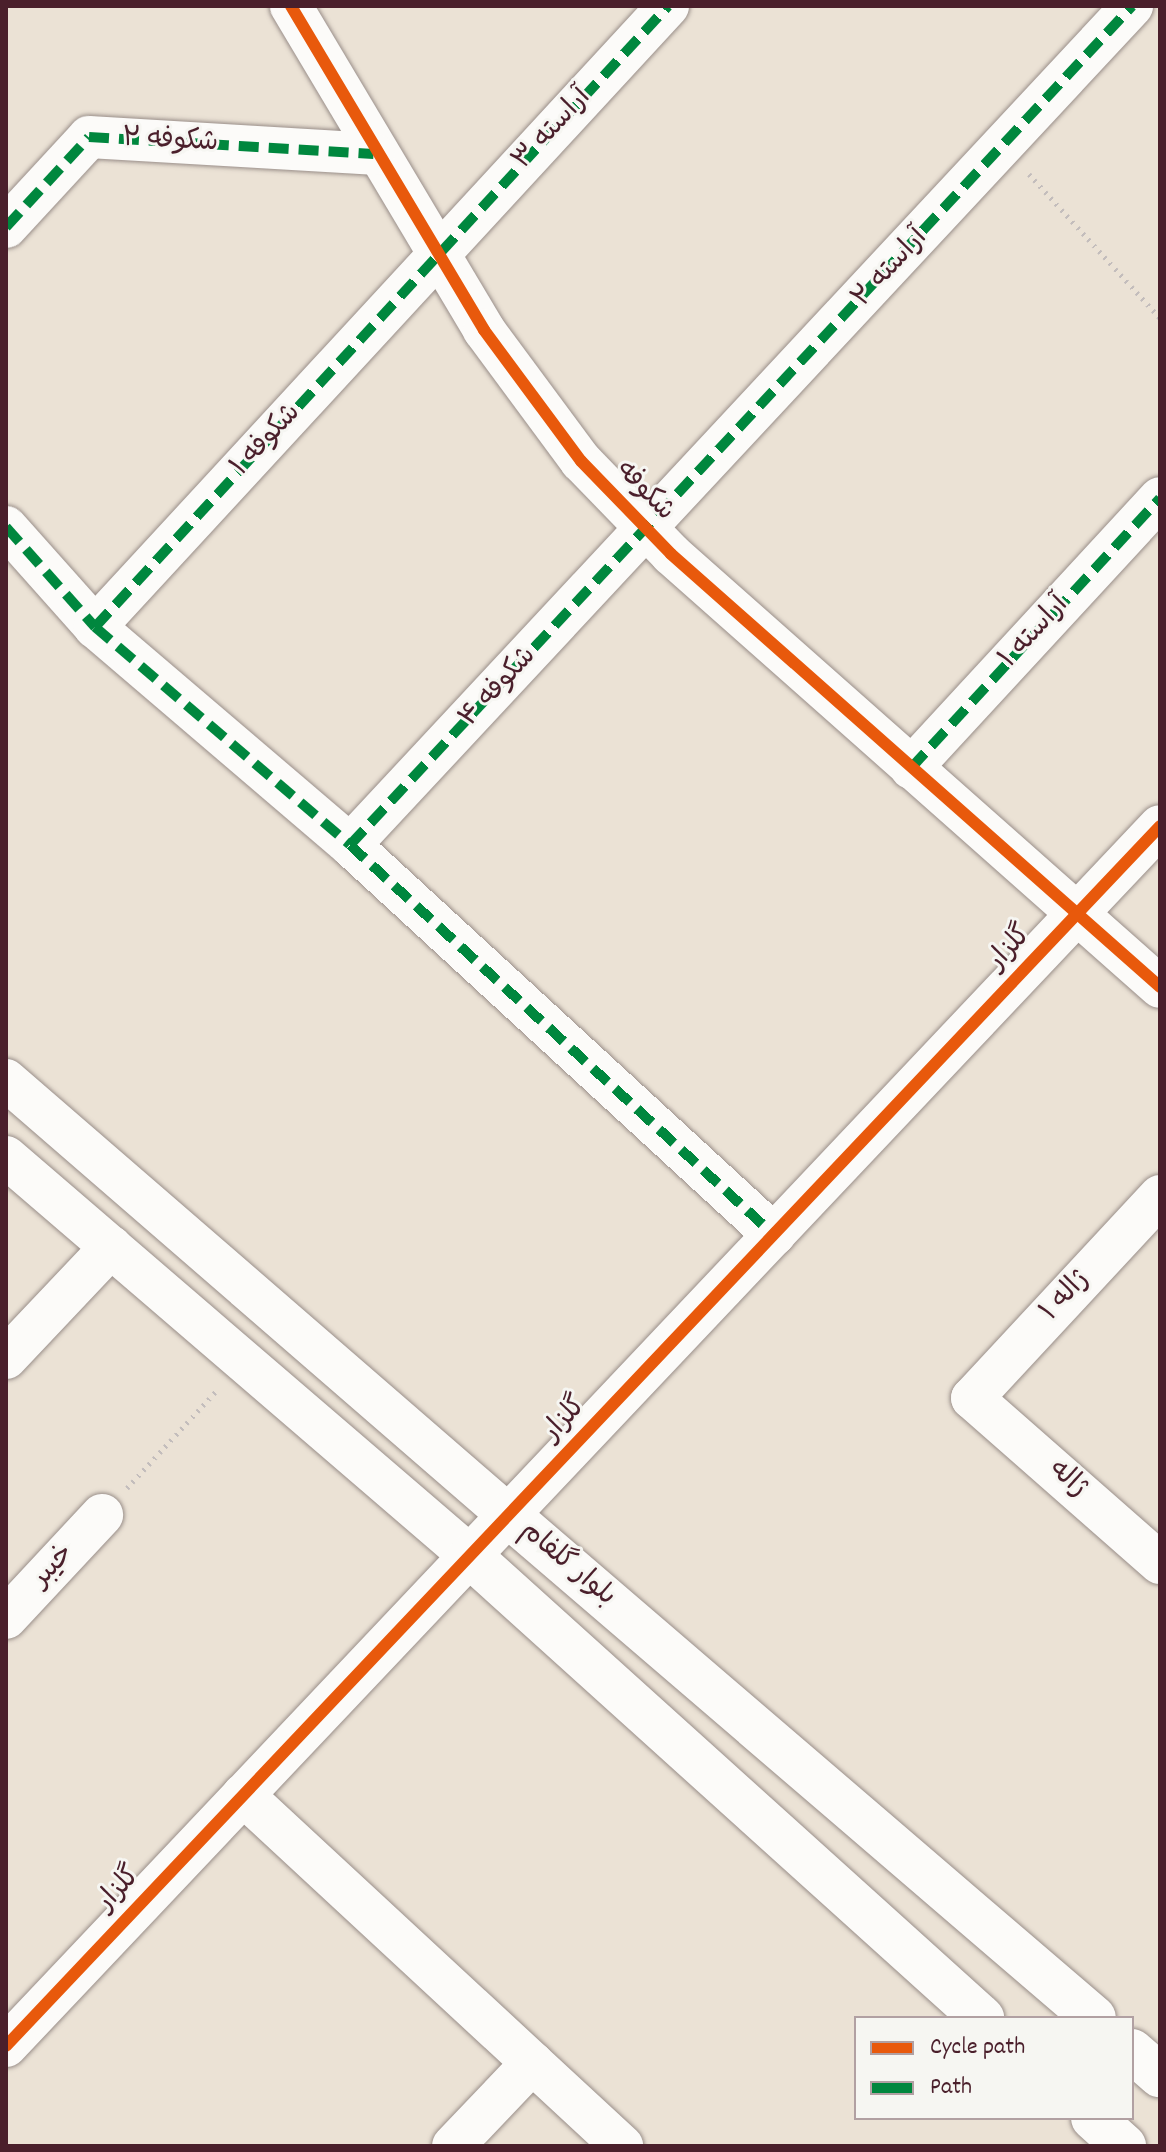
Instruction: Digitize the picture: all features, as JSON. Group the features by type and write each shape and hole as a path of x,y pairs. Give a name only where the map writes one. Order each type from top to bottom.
{"main road":[{"name":"بلوار گلفام","path":"508,1515 1092,2016"},
{"name":"بلوار گلفام","path":"470,1556 980,2016"},
{"path":"1134,2053 1160,2075"},
{"path":"1095,2120 1124,2146"}],"street":[{"name":"شکوفه","path":"291,6 373,154 439,254 484,330 581,461 648,531 1160,987"},
{"name":"آراسته ۳","path":"439,254 668,6"},
{"name":"آراسته ۲","path":"648,531 1132,6"},
{"name":"شکوفه ۲","path":"6,227 89,137 373,154"},
{"name":"شکوفه ۱","path":"95,627 439,254"},
{"name":"آراسته ۱","path":"911,768 1160,498"},
{"path":"6,527 95,627 350,845 774,1235"},
{"name":"شکوفه ۴","path":"350,845 648,531"},
{"name":"گلزار","path":"6,2046 1160,826"},
{"name":"بلوار گلفام","path":"6,1080 508,1515"},
{"name":"بلوار گلفام","path":"6,1157 470,1556"},
{"name":"ژاله ۱","path":"972,1398 1160,1196"},
{"path":"6,1358 111,1247"},
{"name":"ژاله","path":"972,1398 1160,1563"},
{"name":"خیبر","path":"6,1618 102,1515"},
{"path":"243,1795 622,2146"},
{"path":"453,2146 532,2063"}],"path":[{"path":"1003,146 1160,318"},
{"path":"102,1515 243,1361"}],"marked path":[{"path":"95,627 668,6"},
{"path":"350,845 1132,6"},
{"path":"6,227 89,137 373,154"},
{"path":"911,768 1160,498"},
{"path":"6,527 95,627 350,845 774,1235"}],"cycle path":[{"path":"291,6 484,330 581,461 671,554 1160,987"},
{"path":"6,2046 1160,826"}]}
